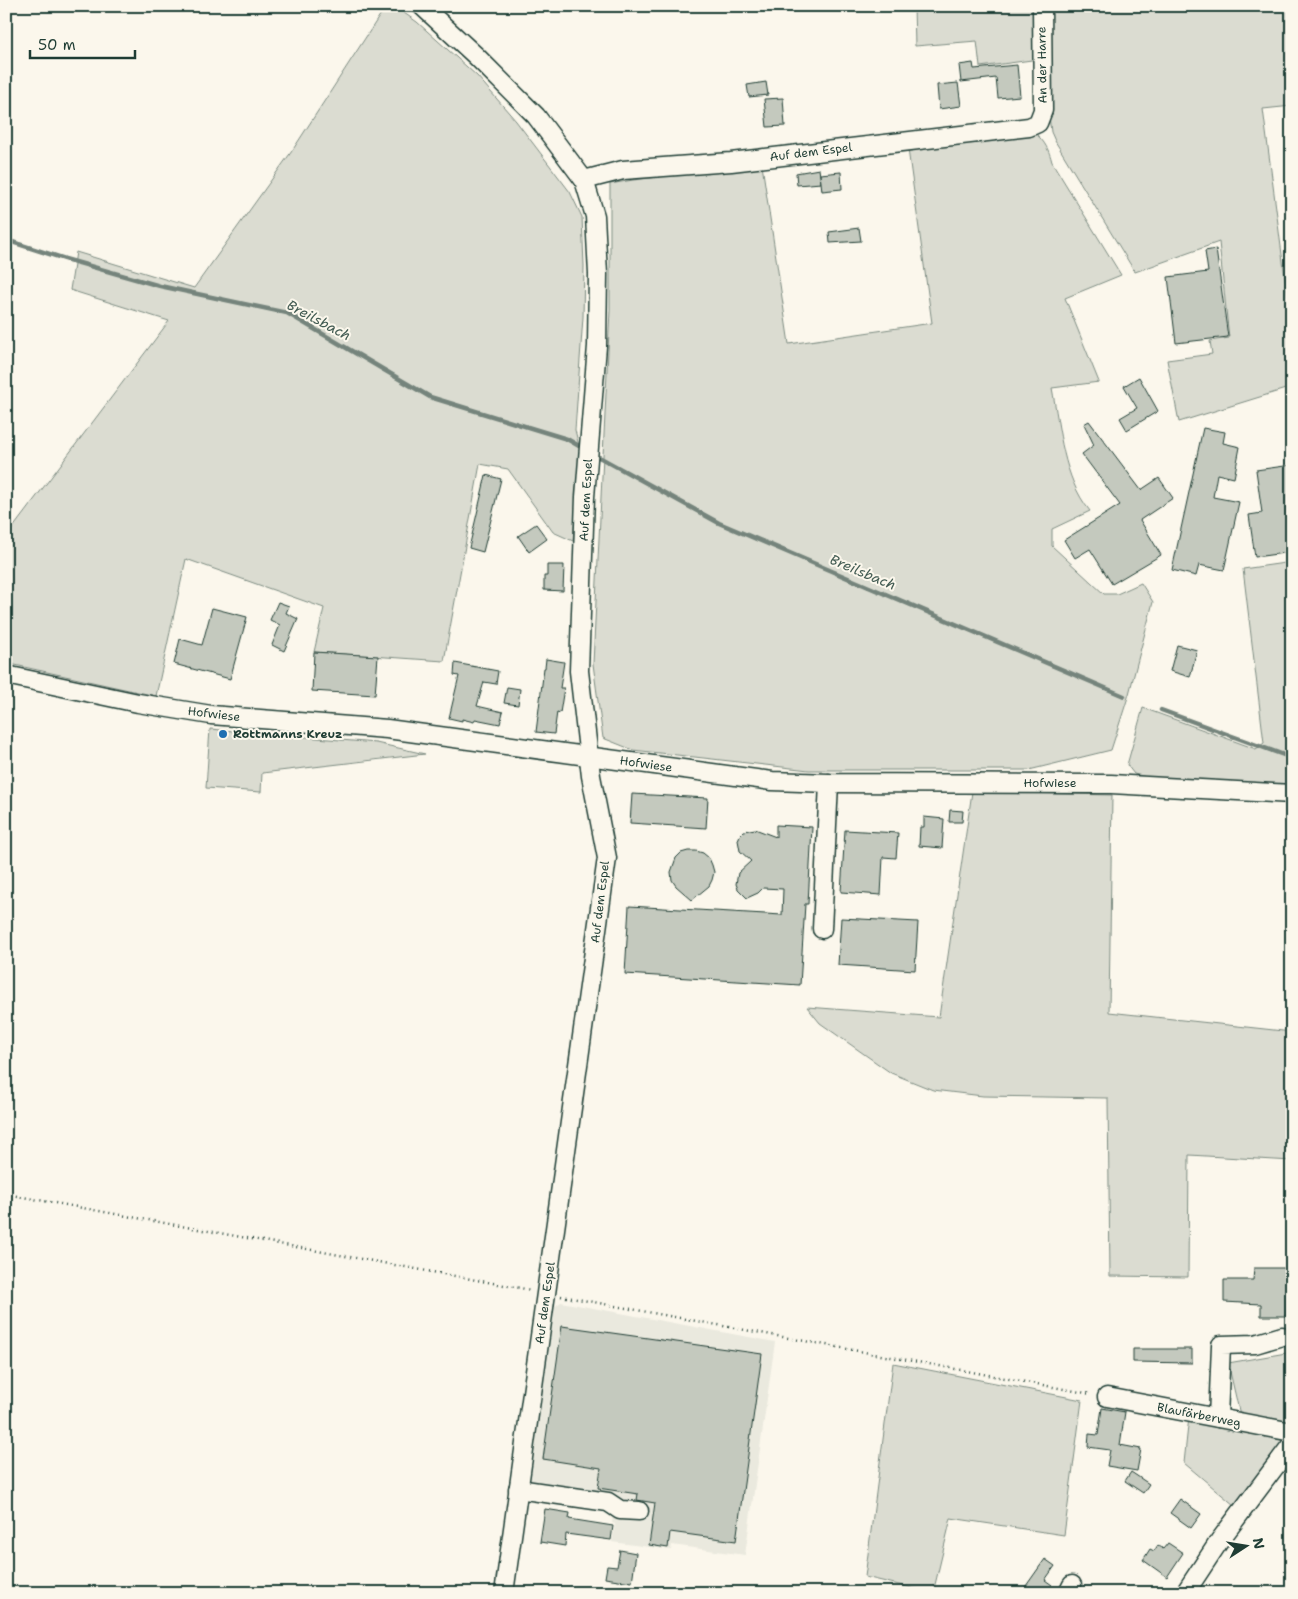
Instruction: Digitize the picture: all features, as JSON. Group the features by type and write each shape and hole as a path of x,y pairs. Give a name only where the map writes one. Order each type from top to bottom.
{"street":[{"name":"Auf dem Espel","path":"422,6 476,56 536,116 584,180 595,216 598,274 597,346 585,497 579,671 591,776 607,858 504,1593"},
{"name":"An der Harre","path":"1038,123 1043,110 1042,6"},
{"name":"Auf dem Espel","path":"584,180 623,170 732,162 1029,127 1038,123"},
{"name":"Hofwiese","path":"6,675 211,715 387,729 772,780 829,783 1111,784 1292,794"},
{"path":"822,930 829,783"},
{"path":"1218,1418 1221,1345 1255,1344 1282,1336"},
{"name":"Blaufärberweg","path":"1107,1397 1292,1432"},
{"path":"1185,1593 1220,1540 1292,1444"},
{"path":"518,1490 608,1502 620,1510 639,1512"}],"shaded area":[{"path":"386,6 394,6 417,22 477,76 516,121 570,192 582,217 584,266 583,317 575,430 580,450 573,541 553,532 508,469 480,464 444,661 314,652 324,608 186,559 156,696 6,663 6,537 169,321 70,290 76,252 194,288 292,151"},
{"path":"914,6 1037,6 1039,59 980,67 977,41 915,46"},
{"path":"1049,6 1292,6 1292,106 1263,109 1292,331 1292,387 1179,422 1167,360 1212,354 1210,341 1229,338 1219,242 1135,272 1051,132 1049,116"},
{"path":"1036,134 1046,146 1052,162 1121,275 1065,298 1099,382 1052,388 1060,436 1068,468 1081,498 1090,511 1052,529 1052,546 1104,594 1117,594 1141,583 1153,602 1129,694 1111,750 1029,770 809,770 633,750 603,738 593,664 610,310 610,184 762,165 789,344 932,323 908,149"},
{"path":"1292,562 1292,788 1147,777 1134,774 1127,765 1143,708 1256,749 1264,743 1243,569"},
{"path":"210,729 376,743 425,754 262,773 261,792 206,788"},
{"path":"972,792 1112,795 1109,1012 1292,1032 1292,1161 1189,1155 1188,1277 1110,1276 1108,1098 983,1096 933,1090 891,1073 820,1023 807,1007 939,1017"},
{"path":"561,1302 775,1342 745,1555 672,1545 671,1550 612,1542 615,1524 612,1523 614,1507 524,1495 551,1309"},
{"path":"1292,1352 1292,1422 1240,1415 1228,1363"},
{"path":"893,1363 1082,1400 1064,1535 951,1518 933,1593 865,1577"},
{"path":"1189,1417 1287,1439 1234,1505 1184,1463"}],"building":[{"path":"973,63 974,69 1017,65 1020,96 998,98 996,78 961,82 959,65"},
{"path":"766,82 768,95 749,97 747,85"},
{"path":"958,83 961,106 939,109 937,85"},
{"path":"783,98 785,126 767,127 764,99"},
{"path":"819,169 821,183 797,185 796,173"},
{"path":"841,172 842,189 822,191 820,174"},
{"path":"859,228 861,241 830,243 829,232"},
{"path":"1216,249 1228,337 1176,343 1168,277 1208,272 1205,251"},
{"path":"1139,377 1158,411 1127,430 1120,418 1137,408 1124,386"},
{"path":"1089,421 1141,490 1159,478 1173,498 1140,520 1161,555 1112,584 1090,549 1075,558 1064,540 1120,505 1082,454 1094,445 1084,424"},
{"path":"1203,428 1225,432 1223,443 1240,447 1234,478 1217,474 1213,497 1239,502 1224,570 1199,565 1196,576 1172,570"},
{"path":"1292,465 1292,552 1255,557 1249,515 1262,513 1256,470"},
{"path":"486,475 501,479 483,552 469,548"},
{"path":"536,524 547,539 529,552 518,536"},
{"path":"547,565 564,565 563,591 544,590 544,576 547,576"},
{"path":"278,602 289,606 286,613 298,619 284,651 272,645 280,625 270,620"},
{"path":"212,608 247,617 230,679 174,664 180,639 202,645"},
{"path":"1177,645 1197,650 1190,677 1170,671"},
{"path":"314,652 378,656 375,695 312,691"},
{"path":"546,659 564,662 560,688 564,688 560,713 557,712 554,734 536,732"},
{"path":"455,663 498,671 496,684 484,682 477,706 503,712 500,724 475,719 474,722 449,718 459,676 454,675"},
{"path":"507,687 520,689 518,705 504,703"},
{"path":"632,794 708,798 706,828 630,823"},
{"path":"950,810 963,811 962,822 949,822"},
{"path":"924,817 944,819 942,848 919,846 920,827 924,827"},
{"path":"776,825 812,827 808,904 805,904 800,985 625,974 629,906 782,915 783,889 763,888 758,893 747,898 738,889 736,884 738,873 751,861 740,851 738,840 740,835 744,831 755,829 776,837"},
{"path":"845,830 898,833 896,858 883,857 881,895 841,892"},
{"path":"688,851 703,853 709,858 714,872 709,886 692,900 676,886 672,880 671,872 676,858 681,853"},
{"path":"841,918 918,922 915,970 838,965"},
{"path":"1254,1268 1287,1268 1286,1316 1261,1316 1261,1304 1224,1302 1224,1280 1253,1280"},
{"path":"562,1326 762,1354 736,1541 670,1532 668,1548 649,1545 655,1503 637,1500 638,1494 598,1488 601,1468 543,1459"},
{"path":"1133,1349 1192,1349 1192,1363 1133,1362"},
{"path":"1102,1408 1125,1412 1120,1445 1141,1449 1137,1471 1107,1466 1110,1450 1088,1447 1089,1434 1098,1435"},
{"path":"1131,1472 1149,1484 1143,1493 1125,1481"},
{"path":"1180,1499 1201,1514 1191,1528 1170,1513"},
{"path":"545,1509 570,1513 569,1519 613,1526 611,1540 566,1534 565,1546 540,1542"},
{"path":"1168,1543 1183,1553 1167,1577 1143,1560 1150,1549 1154,1551 1158,1545 1163,1549"},
{"path":"620,1550 636,1553 632,1582 605,1578 607,1566 617,1567"},
{"path":"1045,1559 1055,1566 1045,1580 1052,1585 1046,1593 1021,1593"}],"waterway":[{"name":"Breilsbach","path":"6,240 160,286 287,313 430,397 567,439 579,446"},
{"name":"Breilsbach","path":"599,457 719,523 1124,696"},
{"name":"Breilsbach","path":"1161,710 1292,758"}],"place":[{"name":"Rottmanns Kreuz","path":"223,734"}]}
